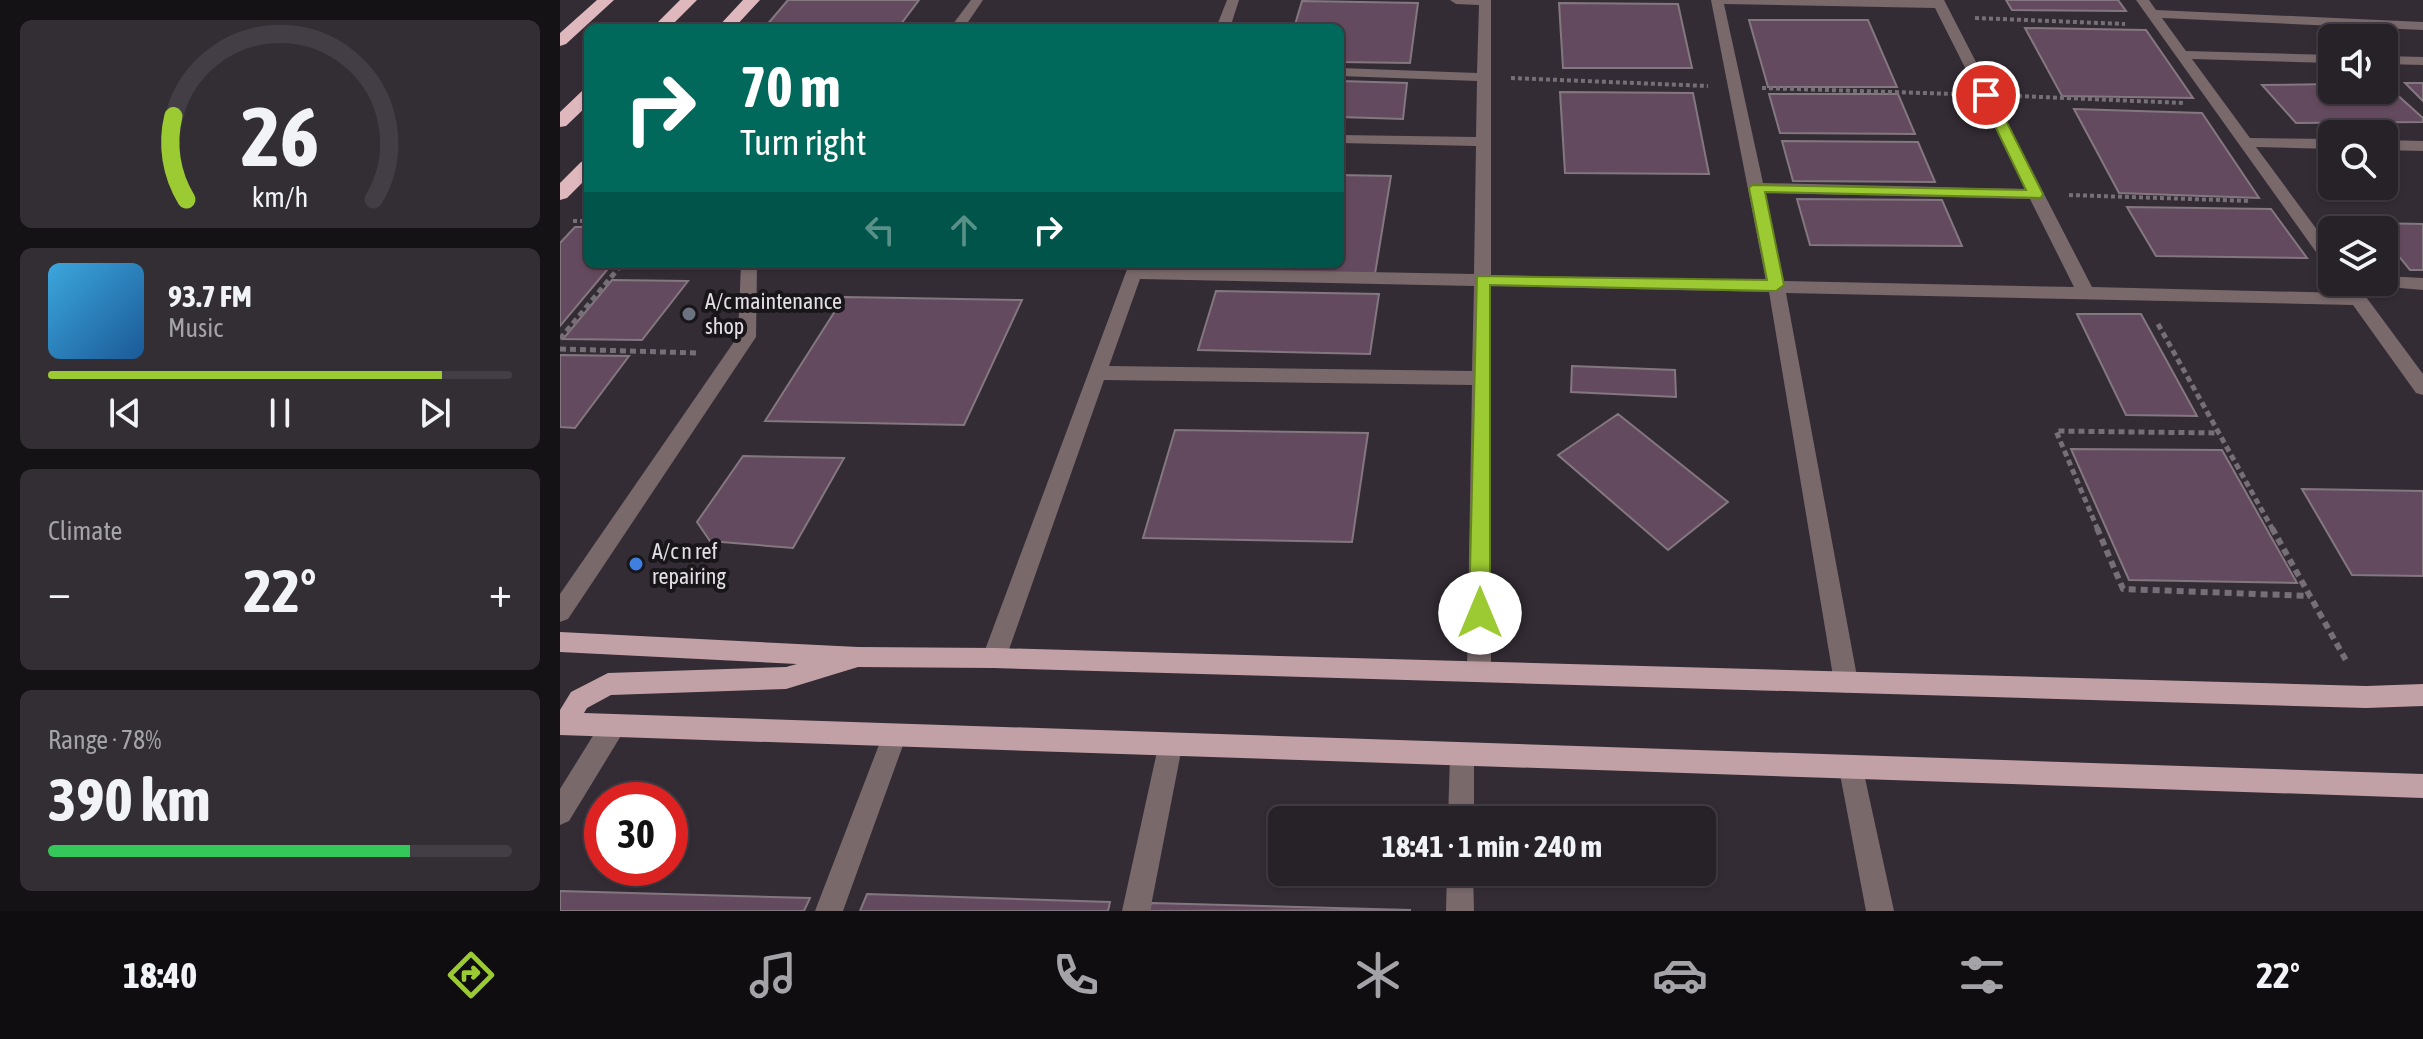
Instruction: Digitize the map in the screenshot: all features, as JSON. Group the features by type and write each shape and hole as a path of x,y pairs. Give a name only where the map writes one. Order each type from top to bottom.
{"highway":[{"path":"560,41 606,0"},
{"path":"664,24 689,0"},
{"path":"729,24 752,0"},
{"path":"560,122 584,99"},
{"path":"560,194 584,170"}],"main road":[{"path":"560,642 858,657 994,658 2366,697 2423,695"},
{"path":"563,724 579,700 608,684 786,678 835,667 858,657"},
{"path":"563,724 1170,747 2423,786"}],"street":[{"path":"960,24 977,0"},
{"path":"1224,24 1233,0"},
{"path":"1456,0 1484,0 1479,671"},
{"path":"1846,682 1776,285 1719,0 1942,7 2086,293"},
{"path":"2142,0 2318,243"},
{"path":"2156,20 2423,26"},
{"path":"2182,55 2318,59"},
{"path":"2398,60 2423,61"},
{"path":"1344,72 1483,77"},
{"path":"1344,139 1483,142"},
{"path":"2245,142 2318,144"},
{"path":"2398,145 2423,146"},
{"path":"1757,188 2036,194"},
{"path":"560,612 747,337 751,321 746,292 749,268"},
{"path":"994,658 1136,269 1483,280 2359,299"},
{"path":"2398,283 2423,284"},
{"path":"2357,296 2423,388"},
{"path":"1098,373 1482,378"},
{"path":"560,812 613,726"},
{"path":"829,911 894,737"},
{"path":"1136,911 1170,747"},
{"path":"1461,806 1462,756"},
{"path":"1851,769 1880,911"},
{"path":"1460,886 1460,911"}],"path":[{"path":"1942,7 2156,20"},
{"path":"1483,77 2217,104"},
{"path":"2036,194 2288,202"},
{"path":"560,339 619,268"},
{"path":"2141,293 2366,697"},
{"path":"560,349 735,354"},
{"path":"2219,433 2056,431 2123,589 2310,596"}],"building":[{"path":"788,0 919,0 901,24 768,24"},
{"path":"2006,0 2118,0 2126,11 2012,10"},
{"path":"1302,1 1418,3 1410,63 1344,62 1344,24 1295,24"},
{"path":"1559,3 1678,4 1692,68 1563,68"},
{"path":"1749,20 1868,20 1897,87 1768,87"},
{"path":"2025,28 2146,30 2193,98 2062,96"},
{"path":"1344,81 1407,83 1403,119 1344,117"},
{"path":"2405,83 2423,83 2423,101"},
{"path":"2318,84 2318,104 2398,104 2398,96 2423,118 2423,122 2318,120 2318,123 2296,123 2262,85"},
{"path":"1560,92 1693,93 1709,174 1565,173"},
{"path":"1769,94 1898,94 1915,134 1780,133"},
{"path":"2074,109 2202,113 2259,198 2119,193"},
{"path":"1782,141 1918,142 1935,182 1793,181"},
{"path":"1344,175 1391,176 1375,274 1221,271 1222,268 1344,268"},
{"path":"1797,199 1942,200 1962,246 1810,245"},
{"path":"2127,207 2271,209 2307,258 2156,256"},
{"path":"2398,224 2423,224 2423,270 2410,270 2398,255"},
{"path":"575,227 584,227 584,268 609,268 560,326 560,243"},
{"path":"612,280 688,281 642,340 563,339"},
{"path":"1216,291 1379,294 1370,354 1198,350"},
{"path":"844,297 1022,300 964,425 765,421"},
{"path":"2077,314 2141,314 2197,416 2126,415"},
{"path":"560,355 629,356 575,428 560,427"},
{"path":"1572,366 1675,370 1676,397 1571,392"},
{"path":"1618,414 1728,502 1668,550 1558,455"},
{"path":"1175,430 1368,433 1352,542 1143,538"},
{"path":"2071,449 2222,450 2297,583 2129,580"},
{"path":"743,456 844,458 793,548 710,541 697,522"},
{"path":"2302,489 2423,491 2423,576 2352,575"},
{"path":"560,891 810,898 804,911 560,911"},
{"path":"867,894 1110,902 1108,911 860,911"},
{"path":"1151,903 1411,910 1149,911"}],"place":[{"name":"A/c maintenance shop","path":"689,314"},
{"name":"A/c n ref repairing","path":"636,564"}],"route":[{"path":"1480,613 1483,280 1776,285 1757,188 2036,194 1986,95"}]}
